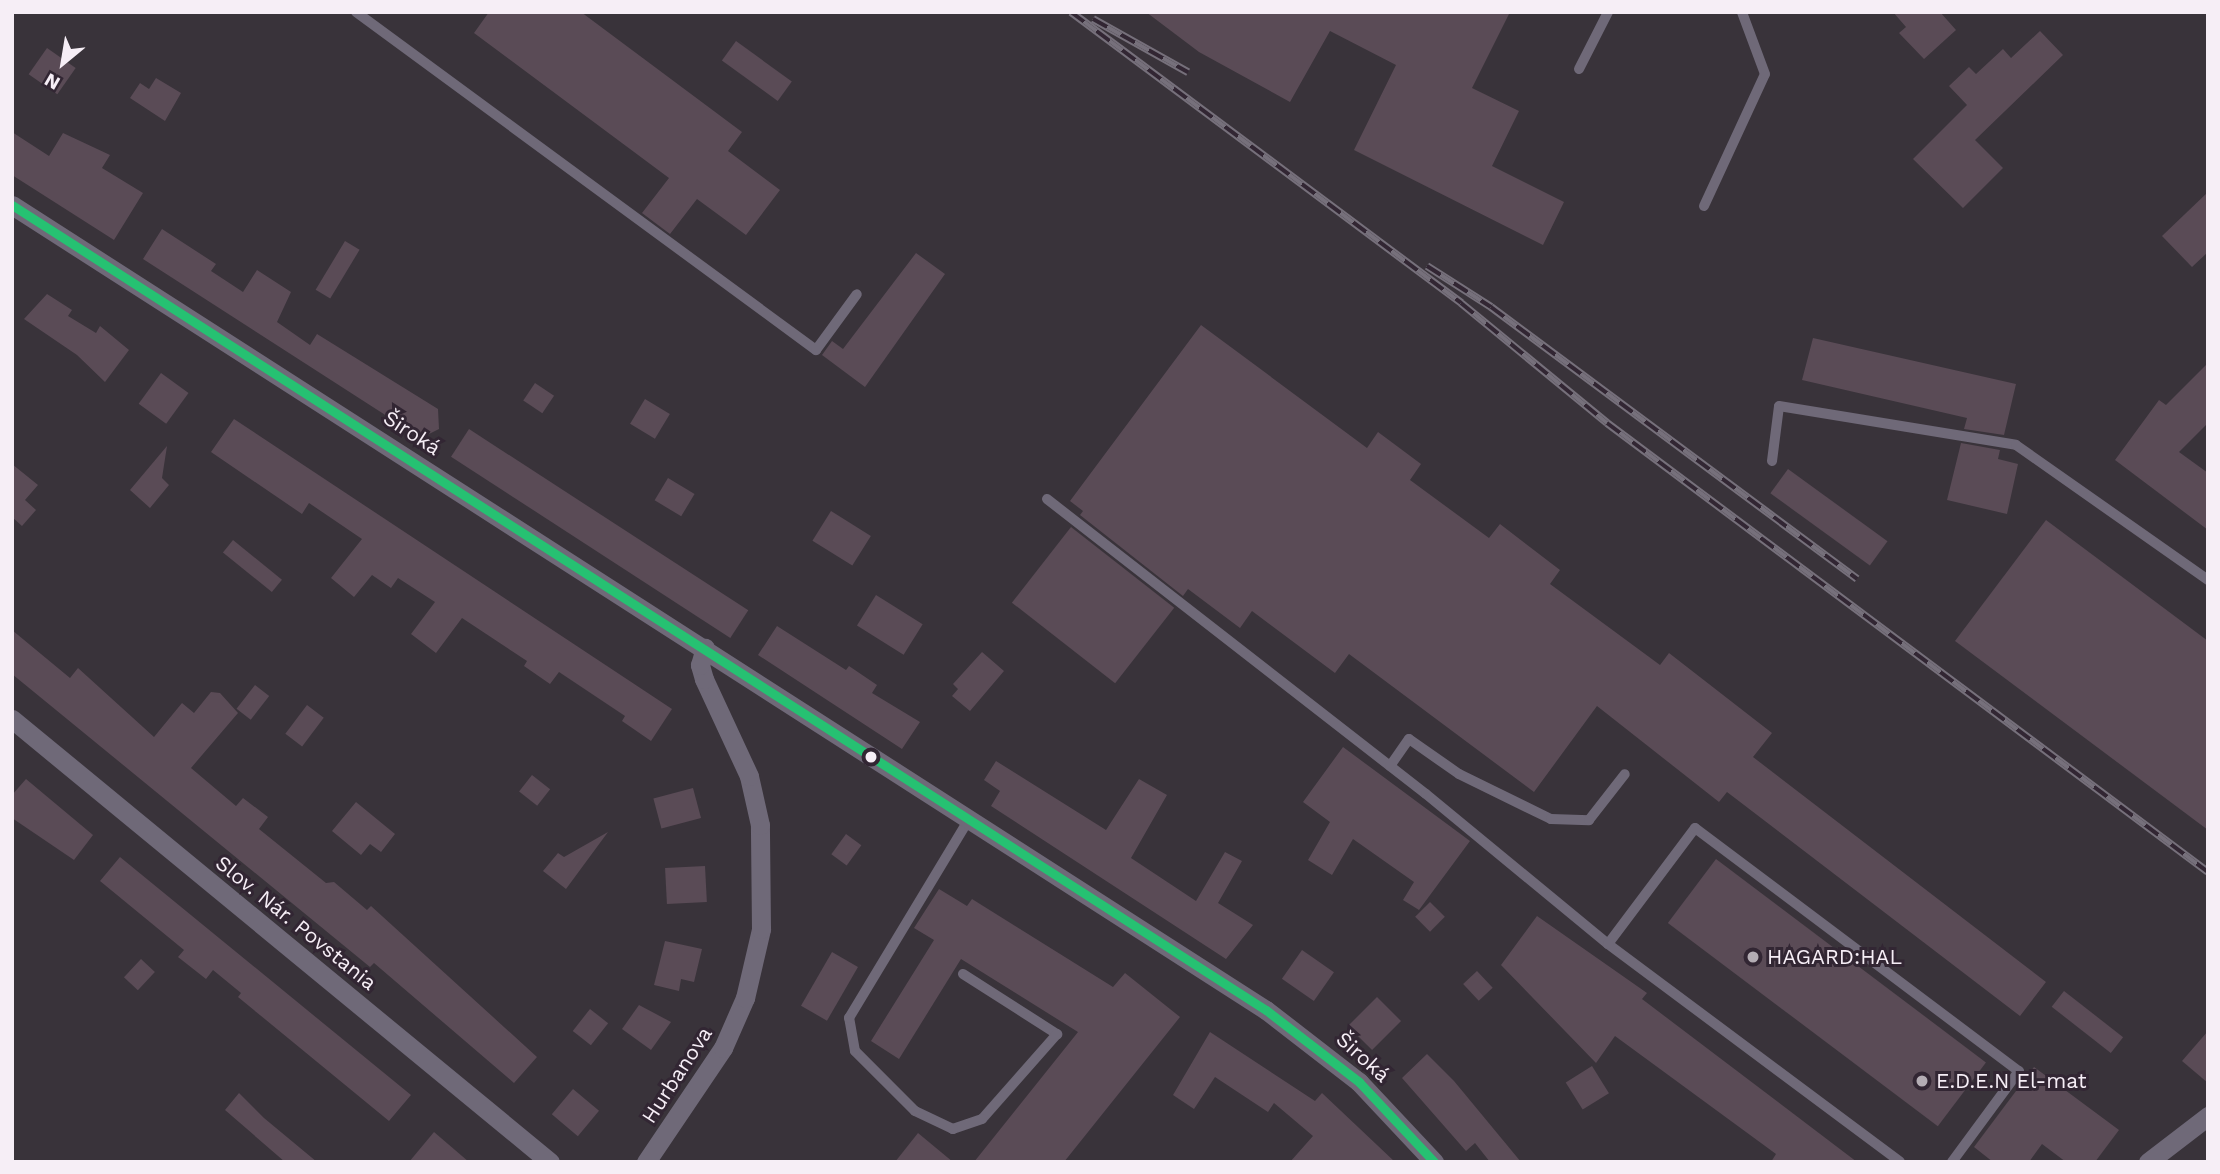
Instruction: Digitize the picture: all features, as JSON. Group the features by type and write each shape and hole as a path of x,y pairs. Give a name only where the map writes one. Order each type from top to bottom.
{"street":[{"name":"Široká","path":"12,205 705,648 1315,1045 1359,1082 1434,1162"},
{"name":"Hurbanova","path":"646,1162 723,1048 745,998 761,929 760,825 748,776 700,666 705,648"},
{"name":"Slov. Nár. Povstania","path":"12,719 550,1162"},
{"path":"2148,1162 2208,1116"}],"lane":[{"path":"356,12 816,350 857,294"},
{"path":"1579,69 1608,12"},
{"path":"1704,206 1765,74 1742,12"},
{"path":"1772,461 1779,406 2016,445 2208,580"},
{"path":"1046,499 1390,766 1608,944 1900,1162"},
{"path":"1390,766 1409,739 1459,774 1551,819 1588,821 1625,774"},
{"path":"963,974 1057,1034 982,1119 953,1129 915,1111 855,1051 849,1018 969,819"},
{"path":"1608,944 1695,828 2020,1071 1952,1162"}],"building":[{"path":"489,12 581,12 742,132 728,151 780,190 746,235 697,199 670,234 642,213 669,178 474,33"},
{"path":"1146,12 1510,12 1472,88 1519,111 1492,166 1564,202 1543,245 1354,150 1396,65 1330,31 1290,102 1199,52"},
{"path":"1893,12 1940,12 1956,30 1924,59 1899,33 1906,27"},
{"path":"2040,31 2063,55 1975,140 2003,168 1963,208 1913,159 1967,105 1949,86 1969,67 1976,74 2003,49 2011,58"},
{"path":"736,41 792,82 778,101 722,60"},
{"path":"47,48 76,68 57,94 29,74"},
{"path":"156,78 181,93 165,121 130,98 140,83 149,89"},
{"path":"12,132 49,156 63,133 110,155 102,168 143,193 114,240 12,175"},
{"path":"2208,192 2208,252 2192,267 2162,236"},
{"path":"162,229 216,264 211,271 243,292 257,270 291,292 277,322 310,345 317,334 438,409 439,429 421,438 143,259"},
{"path":"345,241 360,250 330,299 316,290"},
{"path":"916,253 945,274 865,387 822,355 832,341 843,349"},
{"path":"47,294 72,310 68,316 96,333 100,326 129,350 105,382 77,355 24,319"},
{"path":"1201,325 1367,448 1378,432 1421,464 1410,480 1489,538 1500,524 1560,570 1550,584 1660,665 1669,653 1772,733 1753,757 2046,982 2020,1016 1727,792 1719,802 1597,706 1534,792 1349,654 1335,673 1252,611 1240,628 1188,589 1183,596 1080,515 1083,511 1070,501"},
{"path":"1813,338 2016,384 2004,435 1964,429 1967,418 1802,380"},
{"path":"2208,363 2208,423 2179,452 2208,473 2208,530 2115,460 2159,400 2166,405"},
{"path":"161,373 189,393 166,424 139,404"},
{"path":"535,383 554,396 542,413 523,400"},
{"path":"645,399 670,414 655,439 630,424"},
{"path":"234,419 672,709 651,741 622,721 625,716 559,672 550,684 524,666 527,661 462,618 436,653 411,634 435,602 398,578 391,588 372,575 354,597 331,578 362,539 309,503 302,514 211,452"},
{"path":"469,429 748,610 730,638 451,457"},
{"path":"1961,443 2000,450 1998,459 2018,464 2007,514 1947,500"},
{"path":"167,446 162,478 169,485 150,508 130,490"},
{"path":"12,464 38,485 25,500 36,510 22,526 12,517"},
{"path":"1788,469 1888,541 1870,566 1770,493"},
{"path":"668,478 695,494 681,516 655,500"},
{"path":"831,511 871,536 852,566 812,541"},
{"path":"2046,520 2208,641 2208,830 1955,641"},
{"path":"1071,527 1174,608 1115,683 1012,603"},
{"path":"233,540 282,580 272,592 223,552"},
{"path":"876,595 923,624 904,655 857,626"},
{"path":"777,626 846,670 849,666 877,685 872,693 920,722 902,749 758,655"},
{"path":"12,630 70,678 78,668 154,737 182,703 194,713 211,692 220,693 238,713 191,768 236,806 243,798 268,817 259,829 326,883 334,882 367,910 371,906 537,1057 514,1083 374,963 370,967 12,674"},
{"path":"982,652 1004,671 970,711 952,696 958,689 953,684"},
{"path":"255,685 269,696 251,720 237,709"},
{"path":"307,705 324,718 302,746 285,734"},
{"path":"1343,747 1470,841 1419,910 1403,900 1414,882 1353,839 1332,875 1308,860 1330,822 1303,802"},
{"path":"996,761 1106,830 1139,779 1167,795 1131,858 1196,901 1225,852 1242,861 1218,903 1253,925 1226,959 991,806 1000,791 984,780"},
{"path":"532,775 550,789 537,806 519,792"},
{"path":"26,779 93,835 74,860 12,818 12,795"},
{"path":"693,788 701,818 661,829 653,799"},
{"path":"356,802 395,834 381,852 370,844 361,855 332,831"},
{"path":"608,832 566,889 543,871 558,853 564,857"},
{"path":"846,834 861,845 847,865 831,854"},
{"path":"120,857 411,1095 389,1121 238,997 241,993 213,970 206,979 178,957 184,950 100,881"},
{"path":"1716,859 1986,1062 1938,1126 1668,923"},
{"path":"705,866 707,902 667,904 665,868"},
{"path":"939,889 967,906 972,899 1113,987 1125,973 1180,1017 1064,1162 974,1162 1078,1032 961,959 899,1059 871,1041 934,940 914,928"},
{"path":"1430,902 1445,917 1430,932 1415,917"},
{"path":"1537,916 1647,993 1642,999 1857,1162 1771,1162 1776,1154 1615,1036 1596,1063 1501,965"},
{"path":"665,941 702,949 694,982 681,979 679,991 654,985"},
{"path":"1302,950 1334,972 1314,1001 1282,979"},
{"path":"832,952 858,967 827,1021 801,1006"},
{"path":"141,959 155,972 138,990 124,977"},
{"path":"1477,971 1493,988 1479,1001 1463,984"},
{"path":"2064,991 2123,1037 2111,1053 2052,1007"},
{"path":"1377,997 1401,1021 1372,1050 1348,1026"},
{"path":"639,1005 671,1022 651,1050 622,1029"},
{"path":"590,1009 608,1023 591,1045 573,1031"},
{"path":"2208,1031 2208,1083 2182,1061"},
{"path":"1210,1032 1315,1101 1322,1093 1395,1162 1290,1162 1313,1136 1274,1103 1268,1112 1215,1077 1194,1109 1173,1095"},
{"path":"1427,1054 1454,1081 1521,1162 1490,1162 1475,1143 1466,1151 1402,1078"},
{"path":"1592,1066 1609,1093 1583,1110 1566,1082"},
{"path":"2034,1067 2119,1130 2095,1162 2066,1162 2042,1144 2029,1162 1993,1162 1974,1147"},
{"path":"573,1089 599,1111 578,1136 552,1114"},
{"path":"239,1093 264,1118 317,1162 285,1162 225,1110"},
{"path":"434,1132 469,1162 409,1162"},
{"path":"918,1133 953,1162 895,1162"}],"railway":[{"path":"1071,12 1461,303 1607,423 2208,872"},
{"path":"1093,19 1188,72"},
{"path":"1427,266 1491,307 1857,579"}],"transit line":[{"path":"12,205 1266,1010 1359,1082 1434,1162"}],"place":[{"name":"HAGARD:HAL","path":"1753,957"},
{"name":"E.D.E.N El-mat","path":"1922,1081"}]}
